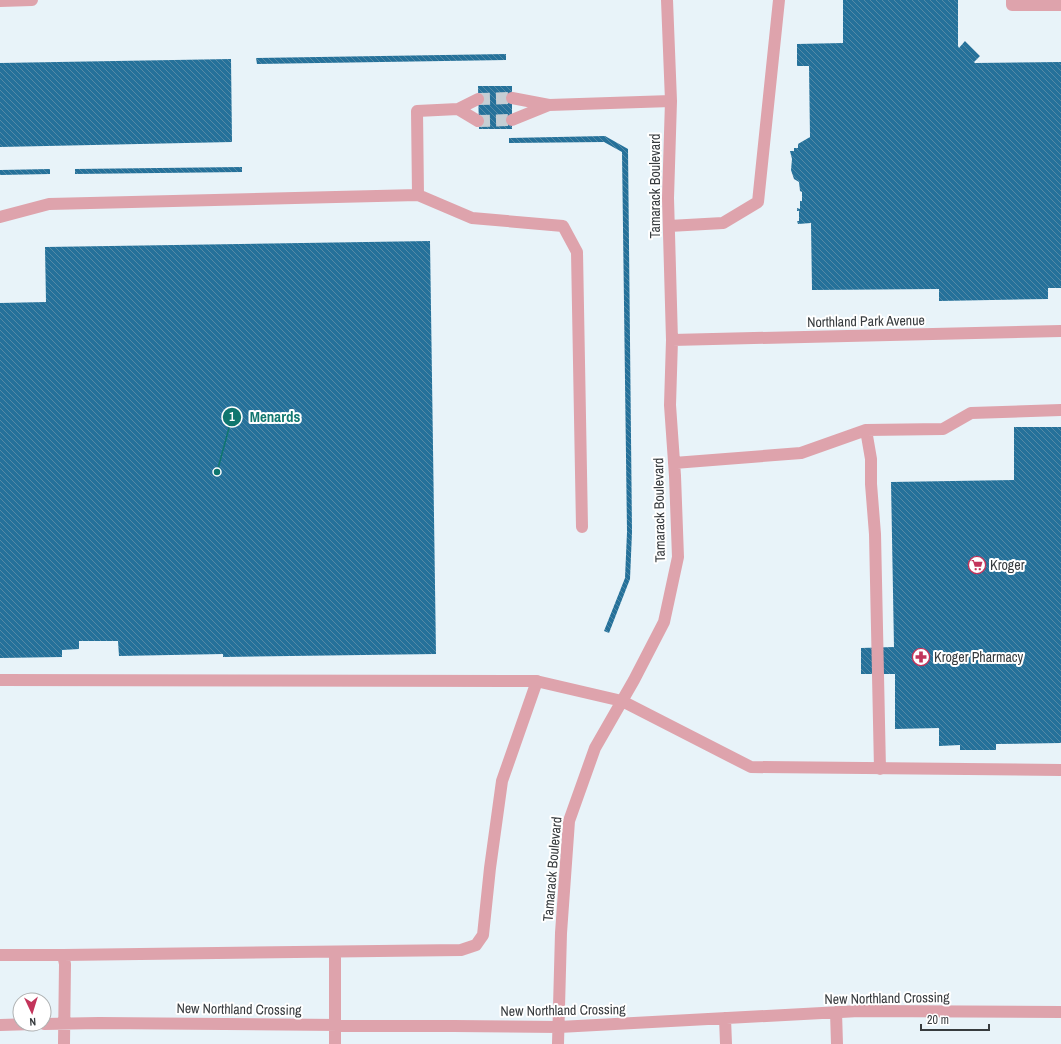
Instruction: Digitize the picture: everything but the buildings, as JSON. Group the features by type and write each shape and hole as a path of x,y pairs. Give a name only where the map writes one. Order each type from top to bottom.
{"street":[{"path":"0,1 32,0"},
{"name":"Tamarack Boulevard","path":"558,1044 561,933 569,821 595,748 664,622 678,557 670,405 672,340 668,198 671,101 667,0"},
{"path":"669,226 723,223 758,202 779,0"},
{"path":"1012,0 1012,5 1061,5"},
{"path":"418,195 417,111 458,109 478,98"},
{"path":"512,98 549,104 671,101"},
{"path":"512,120 549,104"},
{"path":"458,109 478,121"},
{"path":"0,217 49,204 418,195 472,218 563,226 577,252 582,527"},
{"name":"Northland Park Avenue","path":"672,340 1061,331"},
{"path":"674,463 801,453 866,430 943,429 971,413 1061,410"},
{"path":"866,430 871,459 871,484 875,534 880,769"},
{"path":"0,680 537,681 622,701 751,768 1061,770"},
{"path":"0,955 461,950 476,945 483,935 490,868 502,781 537,681"},
{"path":"335,952 335,1044"},
{"path":"63,955 65,964 64,1044"},
{"name":"New Northland Crossing","path":"52,1024 559,1027 859,1011 1061,1012"},
{"path":"836,1012 837,1044"},
{"path":"725,1018 726,1044"},
{"path":"0,1025 12,1025"}],"tunnel":[{"path":"478,99 512,98"},
{"path":"478,121 512,120"}],"place":[{"name":"Menards","path":"217,472"},
{"name":"Kroger","path":"977,565"},
{"name":"Kroger Pharmacy","path":"921,657"}]}
